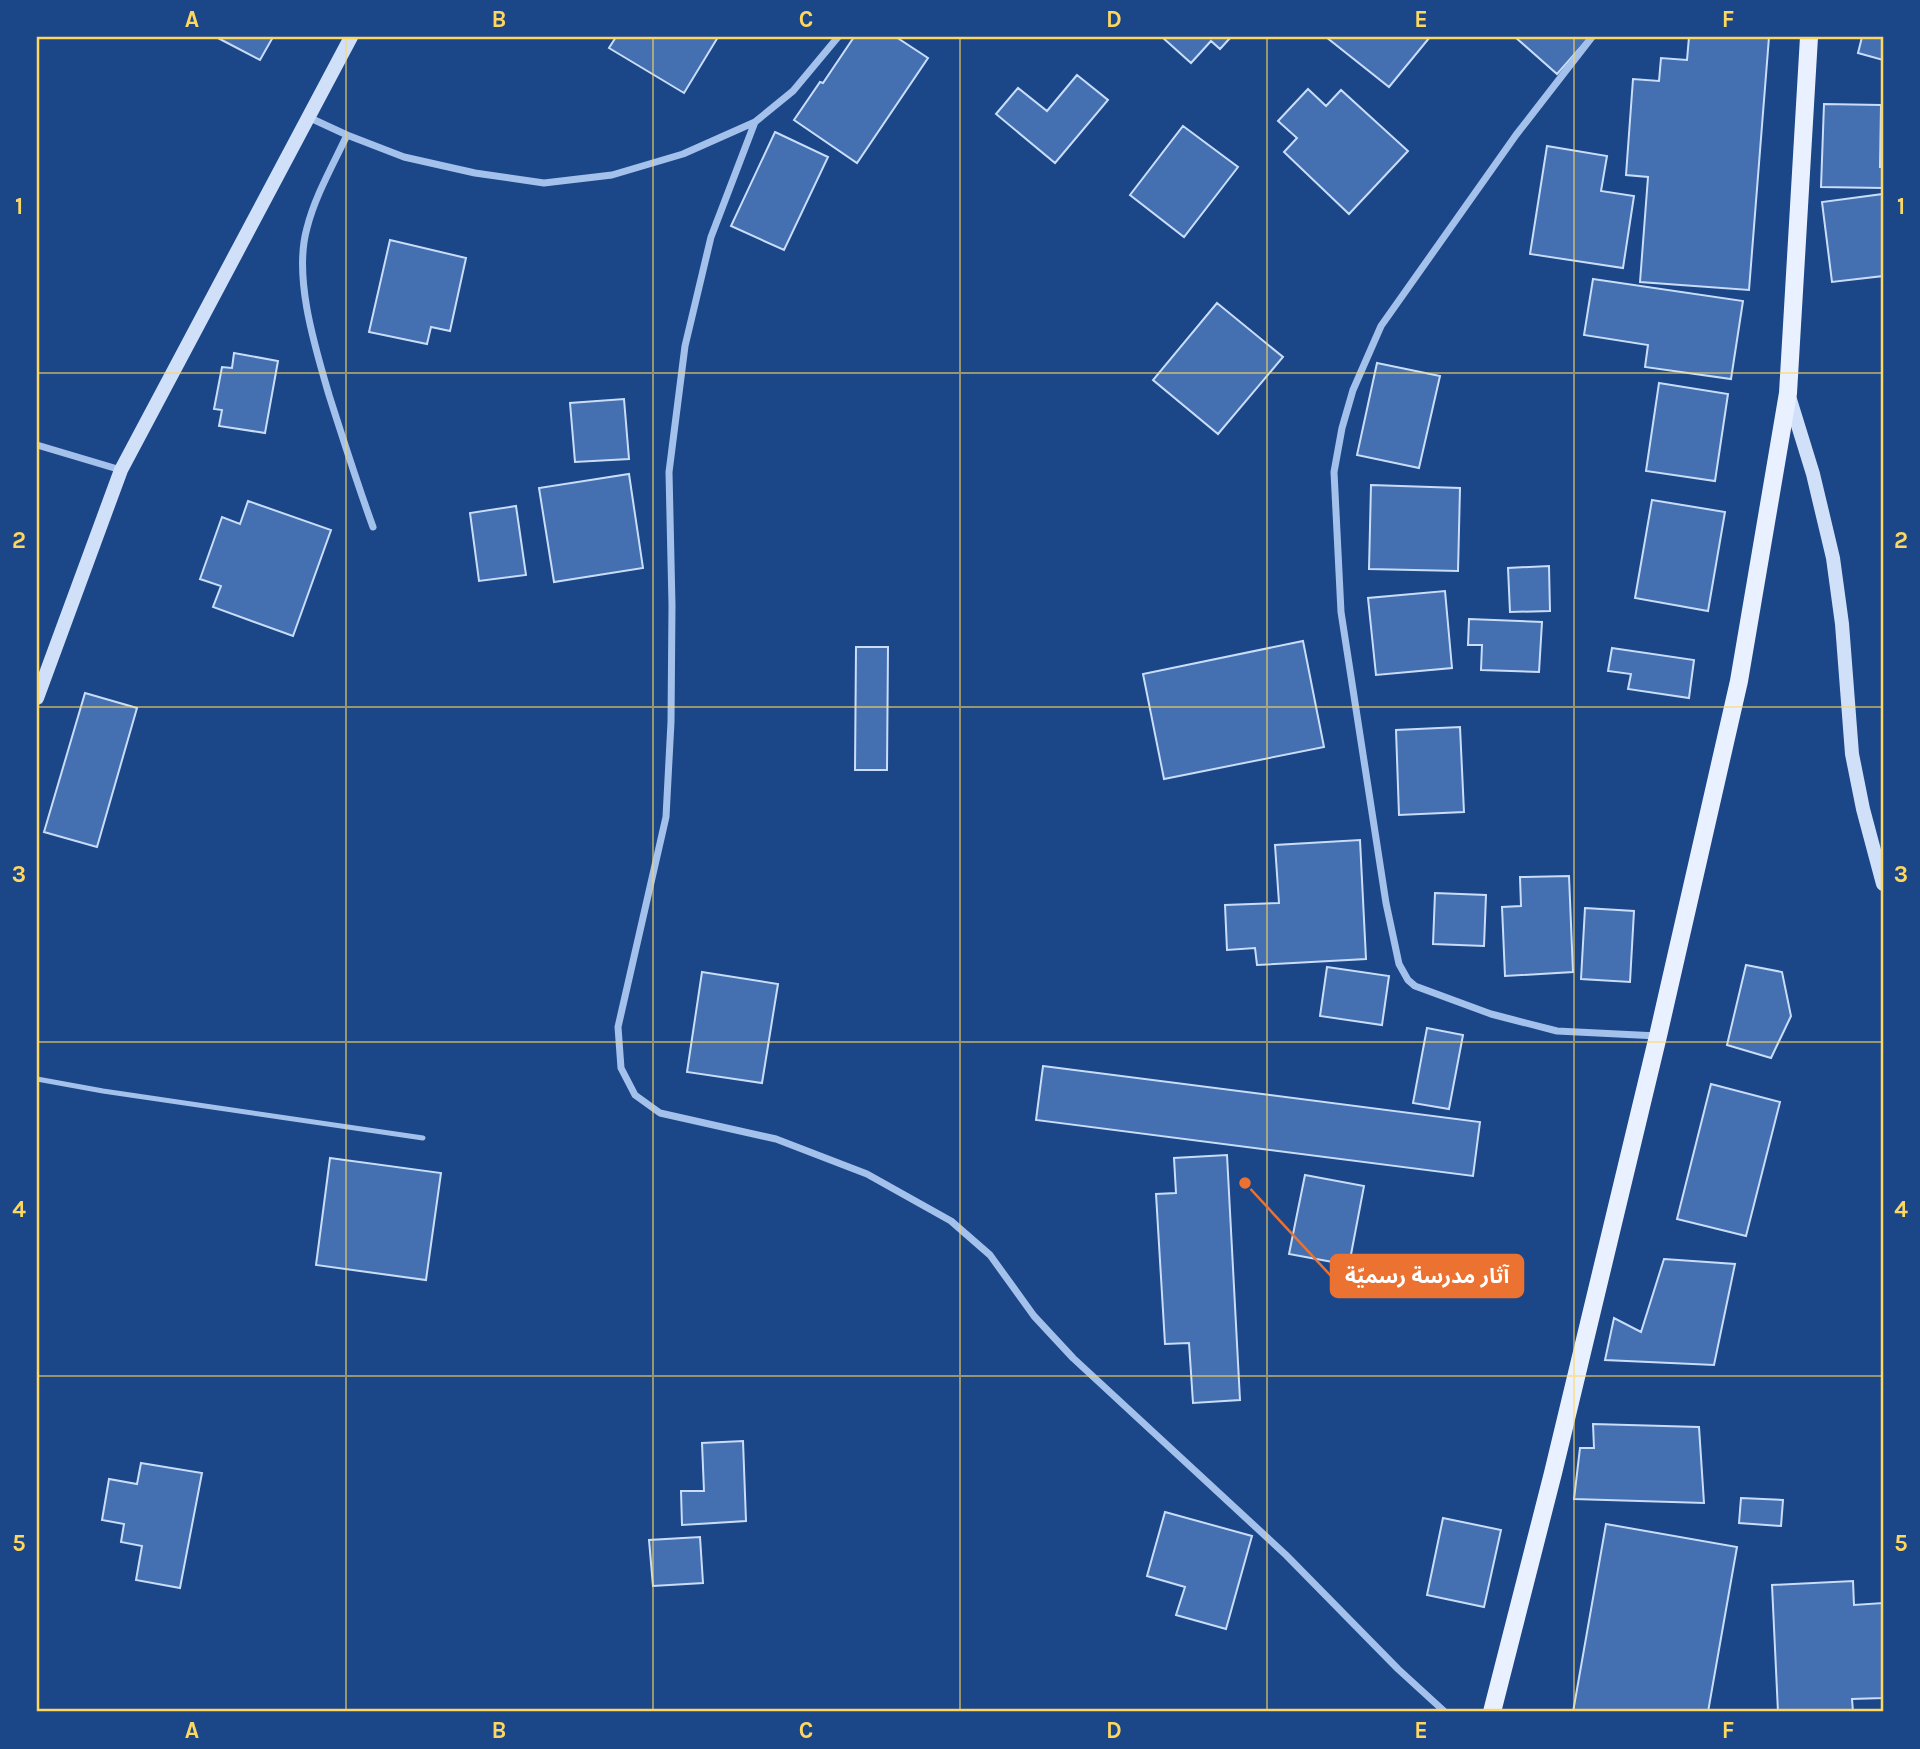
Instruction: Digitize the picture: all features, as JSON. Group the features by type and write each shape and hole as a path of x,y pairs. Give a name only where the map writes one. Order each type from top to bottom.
{"main road":[{"path":"37,698 121,470 351,37"},
{"path":"1492,1712 1553,1473 1740,681 1788,393 1809,37"},
{"path":"1788,393 1813,474 1833,558 1842,624 1852,754 1883,884"}],"street":[{"path":"308,117 404,158 475,173 544,183 612,175 683,154 755,122 793,91 838,37"},
{"path":"1592,37 1517,135 1381,326 1353,390 1342,428 1334,472 1342,612 1386,903 1399,964 1408,980 1415,986 1492,1014 1557,1031 1658,1036"},
{"path":"755,122 711,237 685,346 668,472 673,605 666,817 618,1027 621,1068 635,1095 660,1112 776,1139 867,1174 951,1221 990,1255 1034,1316 1073,1357 1286,1555 1398,1669 1446,1712"},
{"path":"347,135 306,229 302,265 312,335 349,461 373,527"},
{"path":"37,445 121,470"}],"lane":[{"path":"37,1079 423,1138"}],"building":[{"path":"216,37 273,37 260,60"},
{"path":"616,37 718,37 684,93 609,48"},
{"path":"854,37 896,37 928,58 857,163 794,120"},
{"path":"1162,37 1231,37 1220,49 1211,41 1191,63"},
{"path":"1326,37 1430,37 1389,87"},
{"path":"1515,37 1586,37 1588,39 1557,74"},
{"path":"1689,37 1769,37 1749,290 1640,282 1648,177 1626,175 1633,79 1659,81 1661,58 1687,60"},
{"path":"1862,37 1883,37 1883,60 1858,53"},
{"path":"1077,75 1108,100 1055,163 996,114 1018,88 1047,111"},
{"path":"1308,89 1326,106 1341,90 1408,151 1349,214 1284,152 1297,138 1278,121"},
{"path":"1824,104 1881,105 1880,167 1883,167 1883,188 1821,187"},
{"path":"1183,126 1238,167 1184,237 1130,195"},
{"path":"775,132 828,157 784,250 731,226"},
{"path":"1547,146 1607,156 1601,191 1634,196 1623,268 1530,254"},
{"path":"1883,194 1883,276 1832,282 1822,202"},
{"path":"390,240 466,258 450,331 431,327 427,344 369,332"},
{"path":"1593,279 1743,301 1731,379 1645,367 1648,345 1584,335"},
{"path":"1217,303 1283,357 1218,434 1153,380"},
{"path":"234,353 278,361 265,433 219,426 222,410 214,409 222,367 232,368"},
{"path":"1377,363 1440,376 1419,468 1357,455"},
{"path":"1659,383 1728,394 1715,481 1646,471"},
{"path":"624,399 629,459 575,462 570,403"},
{"path":"629,474 643,568 554,582 539,488"},
{"path":"1371,485 1460,488 1458,571 1369,569"},
{"path":"1652,500 1725,512 1708,611 1635,598"},
{"path":"248,501 331,530 293,636 213,607 221,586 200,579 222,517 240,524"},
{"path":"516,506 526,575 479,581 470,513"},
{"path":"1549,566 1550,611 1510,612 1508,568"},
{"path":"1445,591 1452,668 1376,675 1368,598"},
{"path":"1469,619 1542,622 1539,672 1481,670 1482,645 1468,645"},
{"path":"1303,641 1324,747 1164,779 1143,674"},
{"path":"856,647 888,647 887,770 855,770"},
{"path":"1612,648 1694,660 1689,698 1628,689 1631,674 1608,671"},
{"path":"85,693 137,708 97,847 44,832"},
{"path":"1460,727 1464,812 1399,815 1396,730"},
{"path":"1360,840 1366,959 1257,965 1255,948 1227,950 1225,905 1279,903 1275,845"},
{"path":"1569,876 1573,972 1505,976 1502,907 1521,906 1520,877"},
{"path":"1435,893 1486,895 1484,946 1433,944"},
{"path":"1585,908 1634,911 1630,982 1581,979"},
{"path":"1746,965 1782,972 1791,1016 1771,1058 1727,1045"},
{"path":"1327,967 1389,976 1382,1025 1320,1016"},
{"path":"702,972 778,984 762,1083 687,1072"},
{"path":"1427,1028 1463,1035 1449,1109 1413,1103"},
{"path":"1043,1066 1480,1122 1473,1176 1036,1120"},
{"path":"1711,1084 1780,1102 1746,1236 1677,1219"},
{"path":"1227,1155 1240,1400 1193,1403 1189,1343 1165,1344 1156,1194 1176,1193 1174,1158"},
{"path":"330,1158 441,1173 426,1280 316,1265"},
{"path":"1305,1175 1364,1186 1349,1265 1289,1254"},
{"path":"1664,1259 1735,1264 1714,1365 1605,1360 1614,1318 1641,1332"},
{"path":"1593,1424 1699,1427 1704,1503 1574,1499 1580,1448 1594,1448"},
{"path":"743,1441 746,1521 682,1525 681,1491 704,1491 702,1443"},
{"path":"141,1463 202,1473 180,1588 136,1580 142,1546 121,1542 124,1524 102,1520 109,1479 137,1484"},
{"path":"1741,1498 1783,1500 1781,1526 1739,1523"},
{"path":"1165,1512 1252,1536 1226,1629 1176,1615 1185,1587 1147,1576"},
{"path":"1443,1518 1501,1530 1484,1607 1427,1595"},
{"path":"1606,1524 1737,1547 1708,1712 1573,1712"},
{"path":"700,1537 703,1583 653,1586 649,1540"},
{"path":"1853,1581 1854,1605 1883,1603 1883,1698 1852,1699 1853,1712 1778,1712 1772,1585"}],"place":[{"name":"آثار مدرسة رسميّة","path":"1245,1183"}]}
